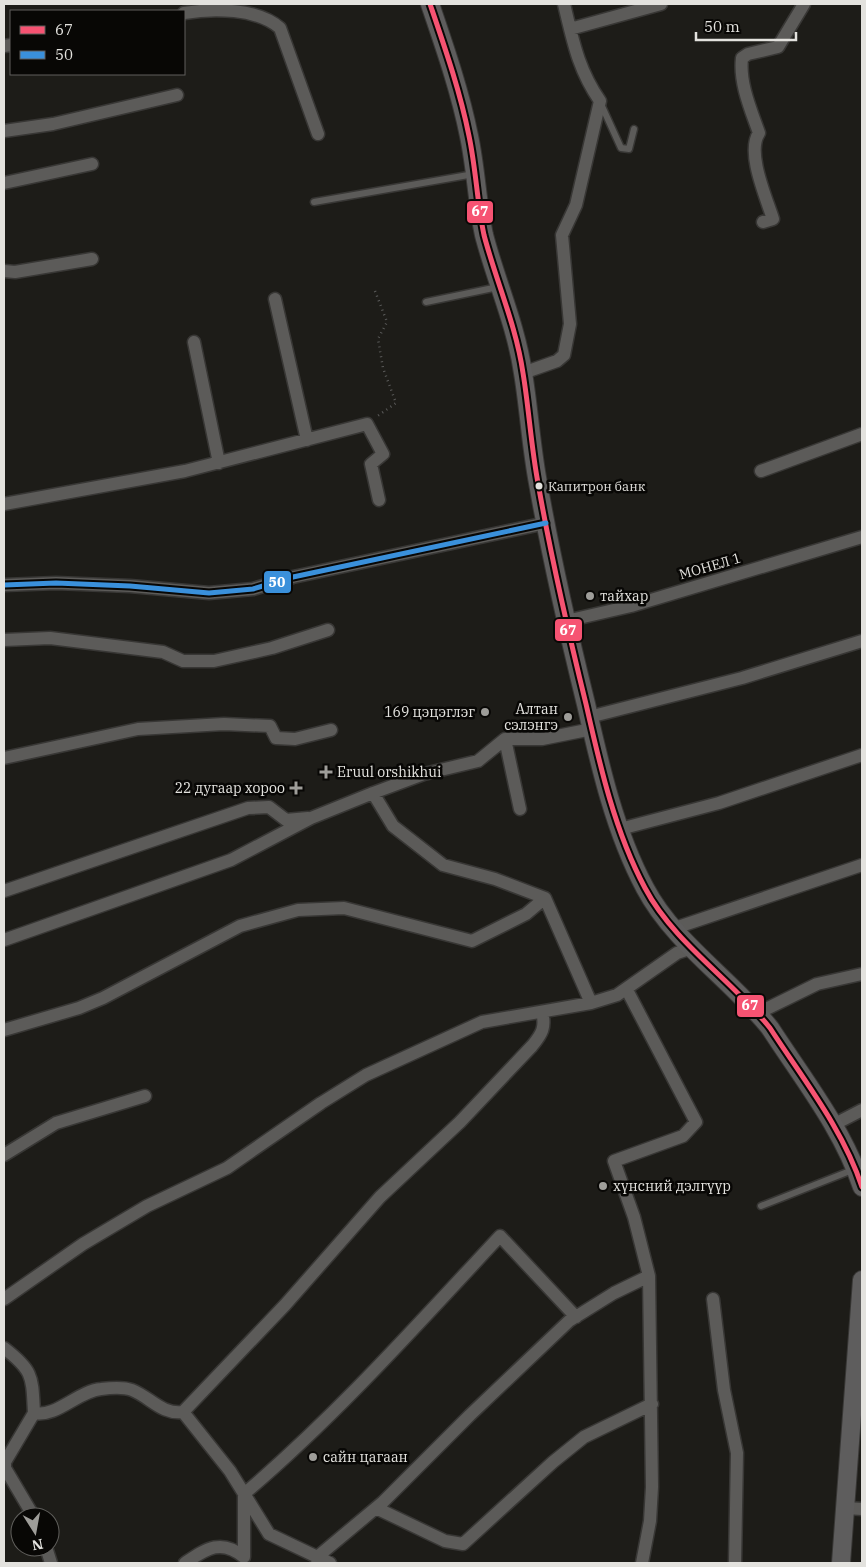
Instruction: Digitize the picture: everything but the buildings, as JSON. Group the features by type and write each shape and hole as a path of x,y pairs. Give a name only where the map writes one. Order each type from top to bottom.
{"main road":[{"path":"430,4 462,106 483,227 499,287 514,331 523,373 536,474 566,621 590,723 620,830 632,864 647,892 675,928 692,948 758,1013 833,1125 856,1168 862,1187"},
{"path":"841,1563 854,1508 862,1280"}],"street":[{"path":"523,373 557,361 564,355 570,324 562,235 576,205 600,101 585,80 564,4"},
{"path":"570,29 642,7 661,4"},
{"path":"763,222 772,219 754,156 753,141 759,133 740,69 742,58 748,54 778,47 804,4"},
{"path":"185,13 252,13 270,19 280,28 318,134"},
{"path":"4,131 53,124 177,95"},
{"path":"4,183 92,164"},
{"path":"4,271 15,272 92,259"},
{"path":"275,299 307,440"},
{"path":"194,342 219,463"},
{"path":"4,504 185,471 367,424 383,454 371,464 379,500"},
{"path":"761,471 862,434"},
{"path":"4,586 56,583 130,586 209,593 253,589 293,577 546,523"},
{"name":"МОНЕЛ 1","path":"566,621 631,606 862,537"},
{"path":"4,640 50,638 163,652 183,661 214,661 272,648 328,630"},
{"path":"4,940 231,860 311,818 373,793 424,774 478,761 505,739 542,739 862,641"},
{"path":"4,758 138,729 224,724 270,726 276,738 295,739 331,730"},
{"path":"505,739 520,809"},
{"path":"620,830 728,800 862,755"},
{"path":"373,793 393,826 443,865 495,879 545,898 592,1003"},
{"path":"4,892 248,808 270,807 286,820 311,818"},
{"path":"675,928 862,865"},
{"path":"4,1030 79,1008 103,998 240,926 298,910 344,908 472,941 526,914 545,898"},
{"path":"4,1299 83,1244 147,1206 226,1168 321,1103 366,1076 482,1022 592,1003 627,990 678,953 692,948"},
{"path":"758,1013 817,984 862,974"},
{"path":"627,990 696,1122 683,1136 614,1161 634,1217 649,1276 652,1404 650,1521 642,1563"},
{"path":"34,1414 43,1415 83,1394 100,1389 131,1390 154,1405 174,1413 183,1412 286,1305 380,1197 460,1122 539,1038 545,1024 542,1012"},
{"path":"4,1155 56,1123 145,1096"},
{"path":"833,1125 862,1110"},
{"path":"244,1560 244,1494 294,1451 359,1387 500,1236 576,1317"},
{"path":"316,1558 376,1508 470,1415 576,1317 614,1293 649,1276"},
{"path":"713,1299 724,1390 737,1453 735,1563"},
{"path":"4,1348 23,1363 32,1378 34,1414 4,1462 5,1468 28,1507"},
{"path":"376,1508 446,1541 463,1544 553,1462 584,1438 652,1404"},
{"path":"183,1412 230,1471 269,1534 330,1563"},
{"path":"185,1563 210,1547 234,1549 244,1560"}],"lane":[{"path":"600,101 620,148 629,149 634,129"},
{"path":"314,202 475,174"},
{"path":"426,302 499,287"},
{"path":"761,1206 856,1168"}],"path":[{"path":"367,424 396,403 383,368 378,339 387,322 375,291"}],"transit line":[{"name":"67","path":"430,4 461,103 471,148 484,235 520,355 536,469 560,594 603,775 625,844 645,888 671,926 755,1010 770,1028 809,1085 833,1125 854,1166 862,1187"},
{"name":"50","path":"4,585 56,583 130,586 209,593 253,589 293,577 546,523"}],"place":[{"name":"Капитрон банк","path":"539,486"},
{"name":"тайхар","path":"590,596"},
{"name":"169 цэцэглэг","path":"485,712"},
{"name":"Алтан сэлэнгэ","path":"568,717"},
{"name":"Eruul orshikhui","path":"326,772"},
{"name":"22 дугаар хороо","path":"296,788"},
{"name":"хүнсний дэлгүүр","path":"603,1186"},
{"name":"сайн цагаан","path":"313,1457"}]}
